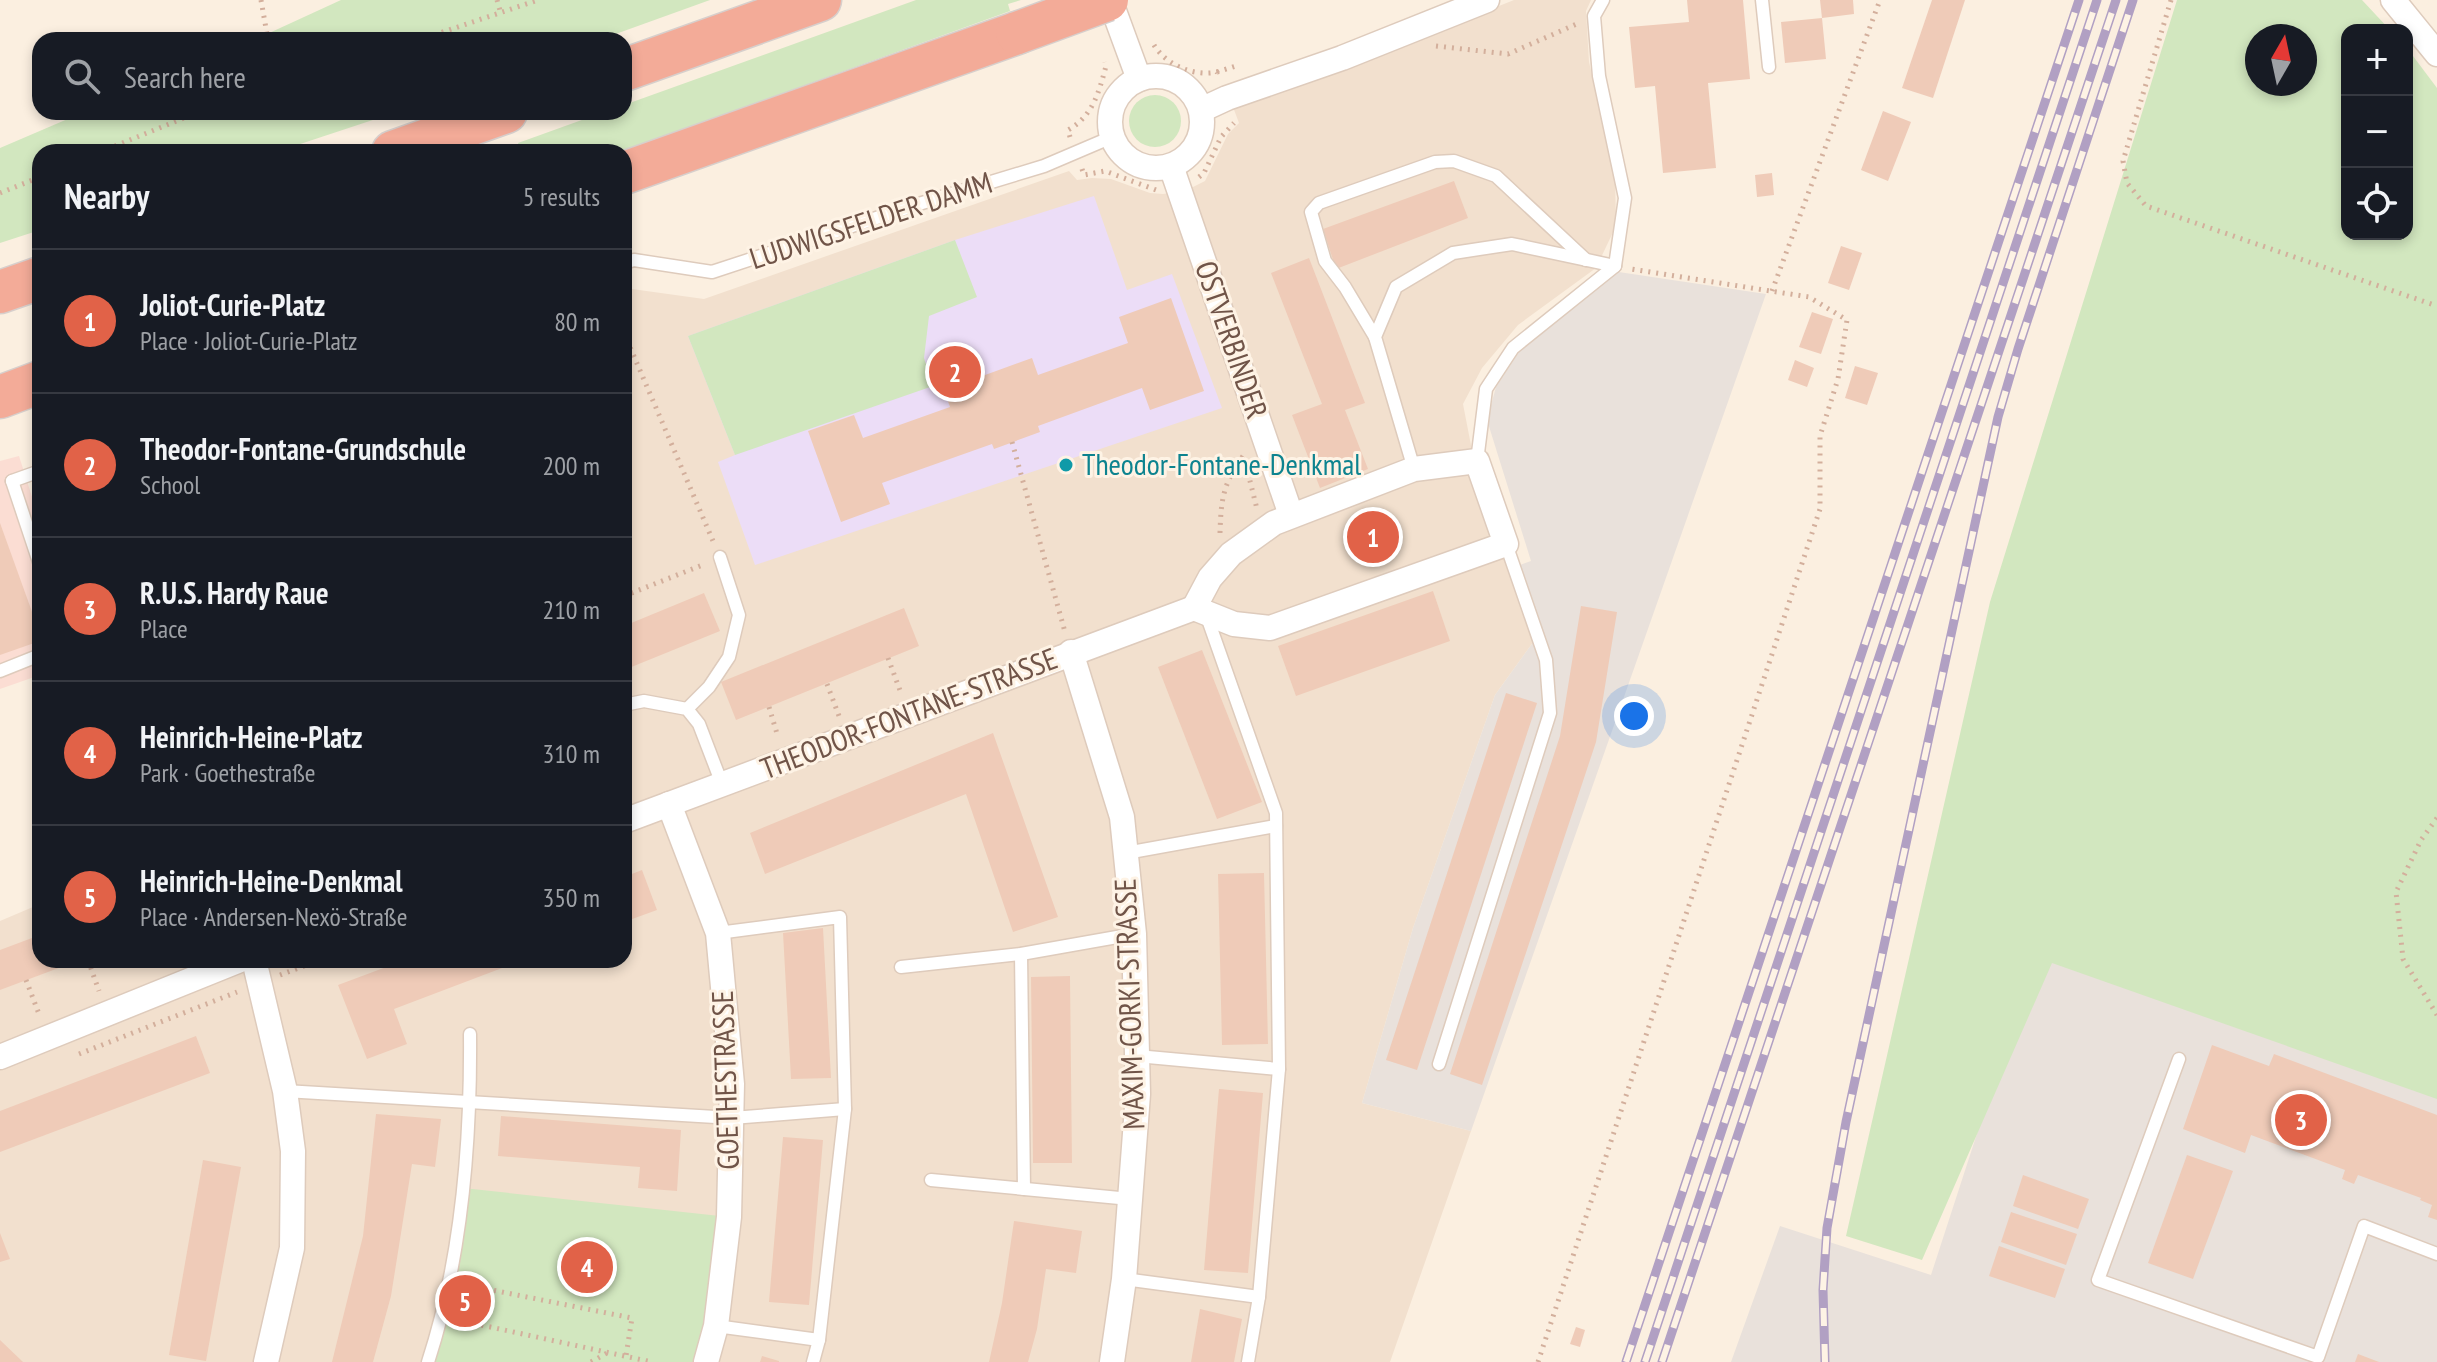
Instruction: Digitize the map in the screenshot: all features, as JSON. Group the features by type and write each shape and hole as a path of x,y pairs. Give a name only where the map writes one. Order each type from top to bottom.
{"highway":[{"path":"632,67 820,0"},
{"path":"632,170 1108,0"},
{"path":"416,144 483,120"},
{"path":"0,292 32,281"},
{"path":"0,397 32,385"}],"street":[{"path":"1108,0 1139,79"},
{"path":"1201,110 1487,0"},
{"path":"2393,0 2437,54"},
{"path":"1154,76 1177,81 1194,96 1201,110 1201,133 1175,177 1136,163 1119,150 1112,137 1112,106 1120,93 1139,79 1154,76"},
{"name":"OSTVERBINDER","path":"1175,177 1291,515"},
{"path":"1477,461 1506,544 1270,628 1234,624 1200,611 1210,578 1231,554 1259,531 1291,515 1414,469 1477,461"},
{"name":"THEODOR-FONTANE-STRASSE","path":"632,818 1071,652 1200,611"},
{"name":"MAXIM-GORKI-STRASSE","path":"1071,652 1122,817 1134,934 1138,1094 1124,1279 1112,1362"},
{"name":"GOETHESTRASSE","path":"669,804 718,933 732,1084 729,1217 716,1326 706,1362"},
{"path":"0,1057 203,968"},
{"path":"257,972 285,1091 293,1151 292,1248 266,1362"}],"lane":[{"path":"1477,461 1486,389 1513,348 1615,266 1625,198 1599,76 1594,16 1603,0"},
{"path":"1762,0 1769,67"},
{"name":"LUDWIGSFELDER DAMM","path":"632,261 712,272 1044,166 1112,137"},
{"path":"1414,469 1375,337 1345,287 1325,261 1311,212 1319,203 1435,162 1454,161 1496,176 1586,260"},
{"path":"1375,337 1396,287 1453,253 1512,244 1615,266"},
{"path":"32,473 6,479 32,545"},
{"path":"1439,1064 1550,713 1546,660 1506,544"},
{"path":"687,709 709,687 729,657 739,615 720,557"},
{"path":"1200,611 1276,813 1279,1069 1259,1297 1248,1362"},
{"path":"0,671 32,658"},
{"path":"632,703 644,701 687,709 699,724 722,784"},
{"path":"1126,853 1276,826"},
{"path":"718,933 840,917 845,1109 819,1340 813,1362"},
{"path":"901,967 1021,954 1134,934"},
{"path":"1021,954 1024,1189"},
{"path":"428,1362 443,1316 463,1188 470,1103 470,1034"},
{"path":"1137,1056 1279,1069"},
{"path":"2179,1059 2098,1280 2318,1357 2364,1226 2437,1254"},
{"path":"285,1091 732,1118 845,1109"},
{"path":"931,1180 1130,1199"},
{"path":"1124,1279 1259,1297"},
{"path":"716,1326 819,1340"}],"path":[{"path":"261,0 267,32"},
{"path":"497,0 501,14"},
{"path":"444,32 538,0"},
{"path":"1772,291 1880,0"},
{"path":"2171,0 2123,161 2127,183 2146,206 2437,306"},
{"path":"1434,46 1508,54 1594,16"},
{"path":"1151,40 1159,53 1184,69 1198,73 1217,72 1227,98 1236,122 1221,137 1204,173 1175,177 1153,191 1105,171 1084,175 1068,130 1081,123 1095,103 1106,66 1103,57 1151,40"},
{"path":"120,144 179,120"},
{"path":"0,193 32,180"},
{"path":"1538,1362 1820,509 1820,436 1838,379 1847,320 1809,297 1615,266"},
{"path":"632,352 720,557 632,593"},
{"path":"1238,441 1257,509 1244,519"},
{"path":"1012,442 1071,652"},
{"path":"1232,529 1219,539 1221,497 1229,476 1243,456"},
{"path":"888,658 901,693"},
{"path":"827,684 839,716"},
{"path":"769,707 778,737"},
{"path":"2437,818 2421,840 2396,892 2403,959 2437,1015"},
{"path":"91,968 99,991"},
{"path":"72,1057 257,972 278,968"},
{"path":"26,980 39,1014"},
{"path":"475,1323 482,1288 632,1318 626,1356"},
{"path":"459,1320 652,1362"},
{"path":"591,1362 608,1352"}],"shaded area":[{"path":"1514,0 1591,0 1586,11 1589,62 1615,174 1616,226 1596,268 1518,325 1482,368 1463,404 1475,466 1534,641 1495,695 1413,928 1362,1103 1471,1131 1390,1362 0,1362 0,921 32,907 32,968 632,968 632,289 704,299 1069,171 1077,180 1111,179 1150,193 1187,190 1205,181 1228,134 1239,123 1233,107 1367,59"},
{"path":"1094,196 1127,290 1172,274 1222,408 755,565 718,462 735,455 688,336 955,240"},
{"path":"1612,271 1766,294 1471,1131 1362,1103 1413,928 1495,695 1534,641 1509,569 1531,561 1487,420 1496,387 1521,349"},
{"path":"19,456 32,497 32,678 0,689 0,461"},
{"path":"2041,937 2437,1040 2437,1362 1731,1362 1780,1226 1931,1275"}],"green space":[{"path":"341,0 710,0 621,32 271,32"},
{"path":"916,0 1021,0 1008,4 1010,11 632,148 632,144 518,144 582,120 632,120 632,102"},
{"path":"2177,0 2362,0 2384,24 2341,24 2341,240 2413,240 2413,56 2437,88 2437,1099 2052,963 1922,1260 1846,1236 1990,602"},
{"path":"1155,95 1173,103 1181,121 1173,139 1155,147 1137,139 1129,121 1137,103"},
{"path":"65,120 373,120 300,144 32,144 32,233 0,243 0,148"},
{"path":"955,240 977,297 929,316 924,358 933,386 735,455 688,336"},
{"path":"463,1188 729,1217 706,1362 428,1362"}],"building":[{"path":"1687,0 1743,0 1750,79 1708,83 1716,168 1663,173 1655,86 1635,88 1629,27 1689,22"},
{"path":"1820,0 1853,0 1854,14 1822,18"},
{"path":"1932,0 1965,0 1933,98 1902,88"},
{"path":"1822,18 1826,59 1785,63 1781,22"},
{"path":"1883,111 1911,122 1888,181 1861,170"},
{"path":"1772,173 1774,195 1757,197 1755,175"},
{"path":"1454,181 1468,218 1336,269 1323,229"},
{"path":"1841,246 1862,253 1849,290 1828,283"},
{"path":"1309,258 1365,403 1345,410 1368,469 1320,488 1292,415 1322,404 1271,273"},
{"path":"1171,298 1204,391 1150,410 1142,388 1038,426 1040,432 994,449 992,444 882,483 890,504 841,522 808,431 854,415 863,438 950,407 944,390 1032,358 1038,375 1128,343 1119,317"},
{"path":"1812,312 1833,319 1821,354 1799,347"},
{"path":"1795,360 1814,368 1807,387 1788,380"},
{"path":"1855,366 1878,373 1867,405 1845,398"},
{"path":"0,523 32,612 32,644 0,655"},
{"path":"1433,591 1450,641 1296,696 1278,646"},
{"path":"704,593 720,631 632,667 632,623"},
{"path":"1581,606 1617,612 1596,742 1482,1085 1450,1074 1560,736"},
{"path":"904,608 919,646 736,720 721,682"},
{"path":"1202,650 1262,802 1217,819 1158,667"},
{"path":"1506,693 1537,703 1417,1070 1386,1060"},
{"path":"993,733 1058,917 1013,932 966,794 765,874 750,833"},
{"path":"642,870 657,910 632,919 632,874"},
{"path":"1264,873 1268,1044 1222,1045 1218,874"},
{"path":"823,928 831,1078 791,1079 783,933"},
{"path":"32,938 32,968 59,968 0,990 0,950"},
{"path":"384,968 502,968 394,1009 407,1044 367,1059 338,985"},
{"path":"1070,976 1072,1163 1033,1163 1031,977"},
{"path":"196,1036 210,1073 0,1152 0,1111"},
{"path":"2212,1045 2269,1066 2274,1054 2437,1115 2437,1220 2428,1217 2432,1205 2421,1198 2358,1175 2354,1184 2342,1179 2345,1170 2251,1135 2245,1153 2183,1129"},
{"path":"1219,1089 1263,1093 1248,1273 1204,1270"},
{"path":"376,1114 441,1119 435,1167 412,1164 391,1296 373,1362 332,1362 363,1236"},
{"path":"501,1116 681,1130 677,1191 638,1188 640,1167 498,1156"},
{"path":"783,1137 823,1140 809,1305 769,1302"},
{"path":"2187,1155 2233,1171 2193,1279 2148,1263"},
{"path":"203,1160 241,1167 206,1361 169,1355"},
{"path":"2023,1175 2089,1199 2078,1229 2013,1206"},
{"path":"2011,1212 2077,1234 2066,1265 2001,1242"},
{"path":"1014,1221 1082,1231 1076,1273 1046,1269 1037,1329 1028,1362 989,1362 1002,1303"},
{"path":"0,1233 10,1259 0,1262"},
{"path":"1999,1246 2065,1269 2055,1298 1989,1276"},
{"path":"1200,1309 1242,1319 1234,1362 1191,1362"},
{"path":"1576,1327 1585,1330 1580,1347 1570,1344"},
{"path":"0,1340 23,1362 0,1362"},
{"path":"2358,1354 2379,1362 2355,1362"},
{"path":"762,1356 779,1361 779,1362 760,1362"}],"railway":[{"path":"1626,1362 2079,0"},
{"path":"1645,1362 2097,0"},
{"path":"1662,1362 2116,0"},
{"path":"1825,1362 1823,1290 1827,1228 1846,1122 1998,417 2133,0"}],"place":[{"name":"Theodor-Fontane-Grundschule","path":"955,372"},
{"name":"Theodor-Fontane-Denkmal","path":"1066,465"},
{"name":"Joliot-Curie-Platz","path":"1373,537"},
{"name":"R.U.S. Hardy Raue","path":"2301,1120"},
{"name":"Heinrich-Heine-Platz","path":"587,1267"},
{"name":"Heinrich-Heine-Denkmal","path":"465,1301"}]}
